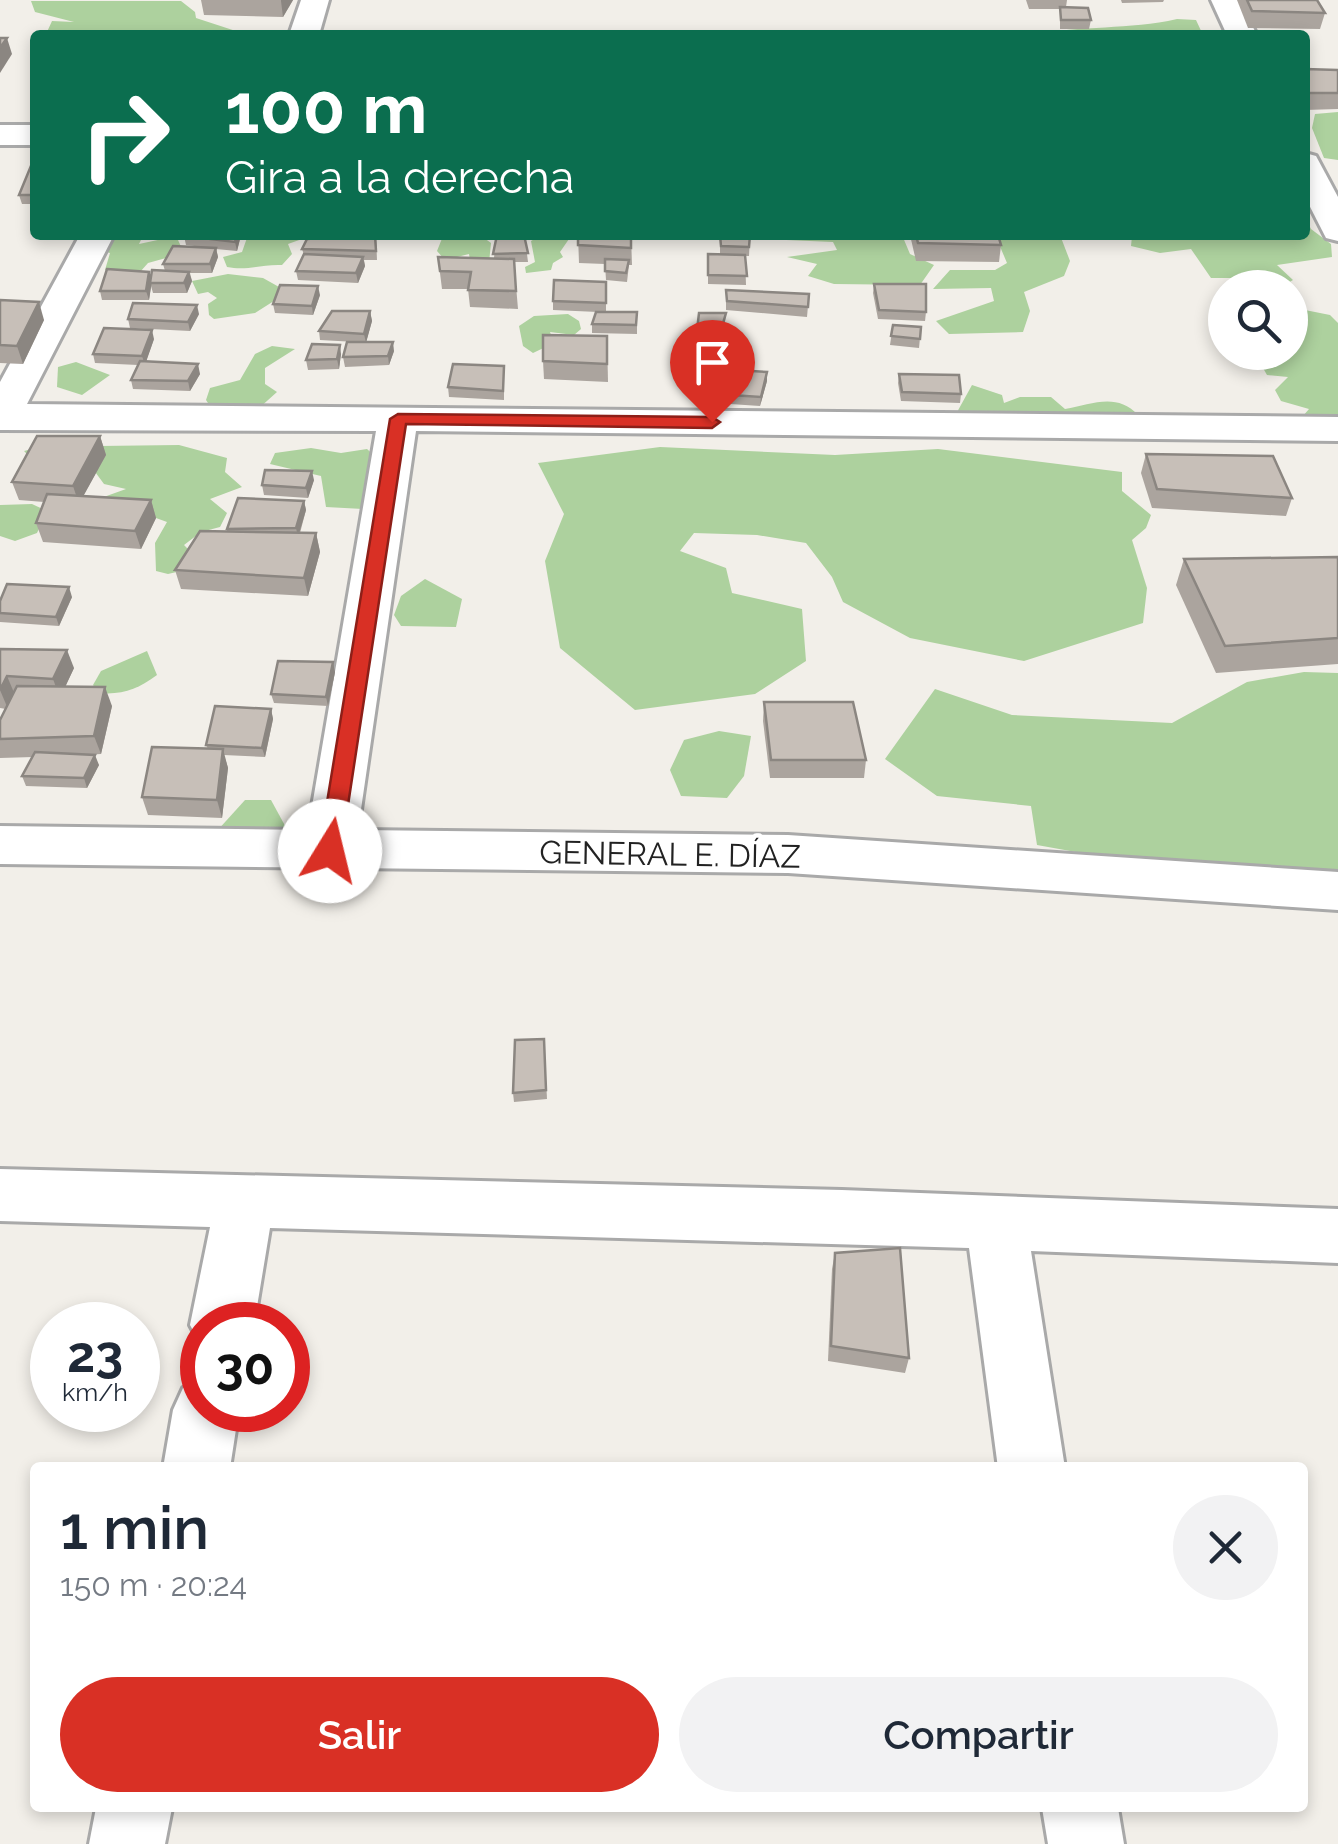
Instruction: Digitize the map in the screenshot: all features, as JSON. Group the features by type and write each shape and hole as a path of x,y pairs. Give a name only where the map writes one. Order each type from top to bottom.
{"street":[{"path":"306,30 315,0"},
{"path":"1225,0 1240,30"},
{"path":"0,135 30,136"},
{"path":"1310,174 1338,231"},
{"path":"94,240 0,416 1338,429"},
{"path":"330,851 398,419"},
{"name":"GENERAL E. DÍAZ","path":"0,845 788,854 1338,891"},
{"path":"0,1195 1338,1236"},
{"path":"226,1302 244,1201"},
{"path":"996,1223 1031,1462"},
{"path":"197,1462 202,1432"},
{"path":"127,1844 133,1812"},
{"path":"1081,1812 1086,1844"}],"green space":[{"path":"31,1 181,1 195,12 196,18 233,30 48,30 52,21 74,22 35,12"},
{"path":"1196,20 1201,30 1069,30"},
{"path":"1338,112 1338,160 1324,158 1312,128 1315,114"},
{"path":"1310,227 1331,244 1332,257 1277,265 1282,270 1208,270 1208,274 1191,249 1160,253 1131,246 1132,240 1310,240"},
{"path":"101,240 141,240 139,244 178,240 184,253 148,263 140,272 115,275 105,270 110,253 96,249"},
{"path":"246,240 299,240 288,244 292,254 282,265 227,267 223,257 242,252"},
{"path":"441,240 491,243 489,263 470,260 469,254 445,260 437,251"},
{"path":"568,240 560,252 563,257 553,263 551,270 526,273 525,267 535,262 531,241"},
{"path":"786,240 904,240 910,254 934,265 920,285 834,284 808,276 817,264 787,257 837,250 833,242"},
{"path":"997,240 1062,240 1070,261 1064,276 1024,292 1030,311 1023,332 949,334 936,321 994,301 991,288 933,289 950,270 995,270 1007,263"},
{"path":"228,274 263,278 288,292 255,313 214,319 209,315 208,304 217,298 208,292 198,294 192,281"},
{"path":"1308,311 1330,315 1338,323 1338,421 1296,424 1309,409 1281,401 1275,390 1288,377 1267,375 1264,370 1308,370"},
{"path":"568,314 579,321 581,329 574,335 550,332 554,343 533,353 523,346 519,326 534,316"},
{"path":"272,346 295,349 265,368 265,384 277,392 258,409 214,412 206,400 210,388 240,380 255,354"},
{"path":"76,362 110,375 82,395 57,387 58,367"},
{"path":"972,385 1002,395 1004,403 1020,397 1051,397 1065,409 1113,402 1138,415 956,414"},
{"path":"63,441 99,446 179,445 227,458 225,472 242,487 210,499 227,513 220,527 201,532 184,545 194,555 185,570 168,574 156,571 155,543 167,522 101,498 126,489 104,484 90,465 31,458 24,451"},
{"path":"660,447 835,455 938,449 1122,472 1122,491 1151,515 1146,528 1132,540 1147,588 1143,623 1024,661 910,638 843,602 832,577 806,543 757,535 694,533 680,551 726,568 732,593 802,609 806,661 755,694 635,710 560,648 545,561 564,514 538,463"},
{"path":"311,448 341,453 367,449 382,463 363,509 326,507 321,476 270,464 275,453"},
{"path":"32,504 47,511 37,533 15,541 0,536 0,505"},
{"path":"425,579 462,599 456,627 401,626 394,615 401,596"},
{"path":"147,651 157,675 150,680 116,693 99,693 93,685 101,671"},
{"path":"1304,672 1338,673 1338,874 1098,856 1037,845 1031,806 937,796 885,759 935,689 1012,715 1172,723 1247,682"},
{"path":"719,731 751,736 744,776 727,798 681,796 670,770 684,740"},
{"path":"245,800 271,800 289,833 216,832"}],"building":[{"path":"1247,0 1317,0 1325,13 1252,11"},
{"path":"1060,7 1088,8 1091,20 1061,20"},
{"path":"1310,69 1338,70 1338,93 1310,93"},
{"path":"30,168 30,195 19,195"},
{"path":"306,240 375,240 376,251 302,249"},
{"path":"496,240 525,240 528,253 493,254"},
{"path":"578,240 631,240 631,248 578,245"},
{"path":"720,240 750,240 749,247 721,246"},
{"path":"917,240 1000,240 1001,245"},
{"path":"173,246 216,248 210,264 163,264"},
{"path":"304,254 363,257 356,273 296,271"},
{"path":"708,254 745,255 747,276 708,275"},
{"path":"438,257 514,259 516,291 468,290 471,272 440,271"},
{"path":"605,259 629,260 626,273 605,271"},
{"path":"107,269 149,272 146,291 100,291"},
{"path":"152,270 189,272 184,283 150,283"},
{"path":"554,280 606,282 606,303 553,301"},
{"path":"874,284 926,284 926,312 879,310"},
{"path":"280,285 318,286 312,306 273,304"},
{"path":"726,290 809,294 808,307 727,301"},
{"path":"0,300 39,302 17,346 0,345"},
{"path":"133,303 197,305 188,322 128,319"},
{"path":"332,311 370,311 364,334 319,331"},
{"path":"596,312 637,312 636,325 592,324"},
{"path":"699,313 726,313 721,330 697,330"},
{"path":"893,325 921,327 920,339 891,336"},
{"path":"104,328 152,330 142,356 93,354"},
{"path":"543,335 607,336 607,364 543,361"},
{"path":"347,342 393,342 388,356 343,357"},
{"path":"689,343 727,346 719,359 691,357"},
{"path":"312,344 340,345 337,359 306,360"},
{"path":"140,361 198,364 188,381 131,380"},
{"path":"453,364 504,366 503,391 448,387"},
{"path":"718,369 767,372 761,397 715,394"},
{"path":"899,374 959,375 961,394 902,392"},
{"path":"37,436 100,436 73,486 12,482"},
{"path":"1146,454 1273,456 1292,498 1157,489"},
{"path":"265,470 312,471 306,488 262,485"},
{"path":"47,494 151,500 135,531 36,523"},
{"path":"238,498 304,501 296,528 227,529"},
{"path":"200,531 316,533 304,578 175,570"},
{"path":"1338,557 1338,638 1225,646 1184,559"},
{"path":"7,584 69,587 56,617 0,613"},
{"path":"0,649 67,650 53,679 7,676 0,690"},
{"path":"278,661 333,662 326,697 271,694"},
{"path":"17,686 105,687 94,736 0,739 0,720"},
{"path":"764,702 853,702 866,760 771,760"},
{"path":"215,706 271,709 262,748 206,745"},
{"path":"152,747 223,749 217,800 142,797"},
{"path":"35,752 95,755 84,778 22,776"},
{"path":"544,1039 546,1090 513,1093 515,1040"},
{"path":"900,1248 909,1358 831,1346 835,1253"}],"route":[{"path":"330,851 398,419 712,422"}]}
